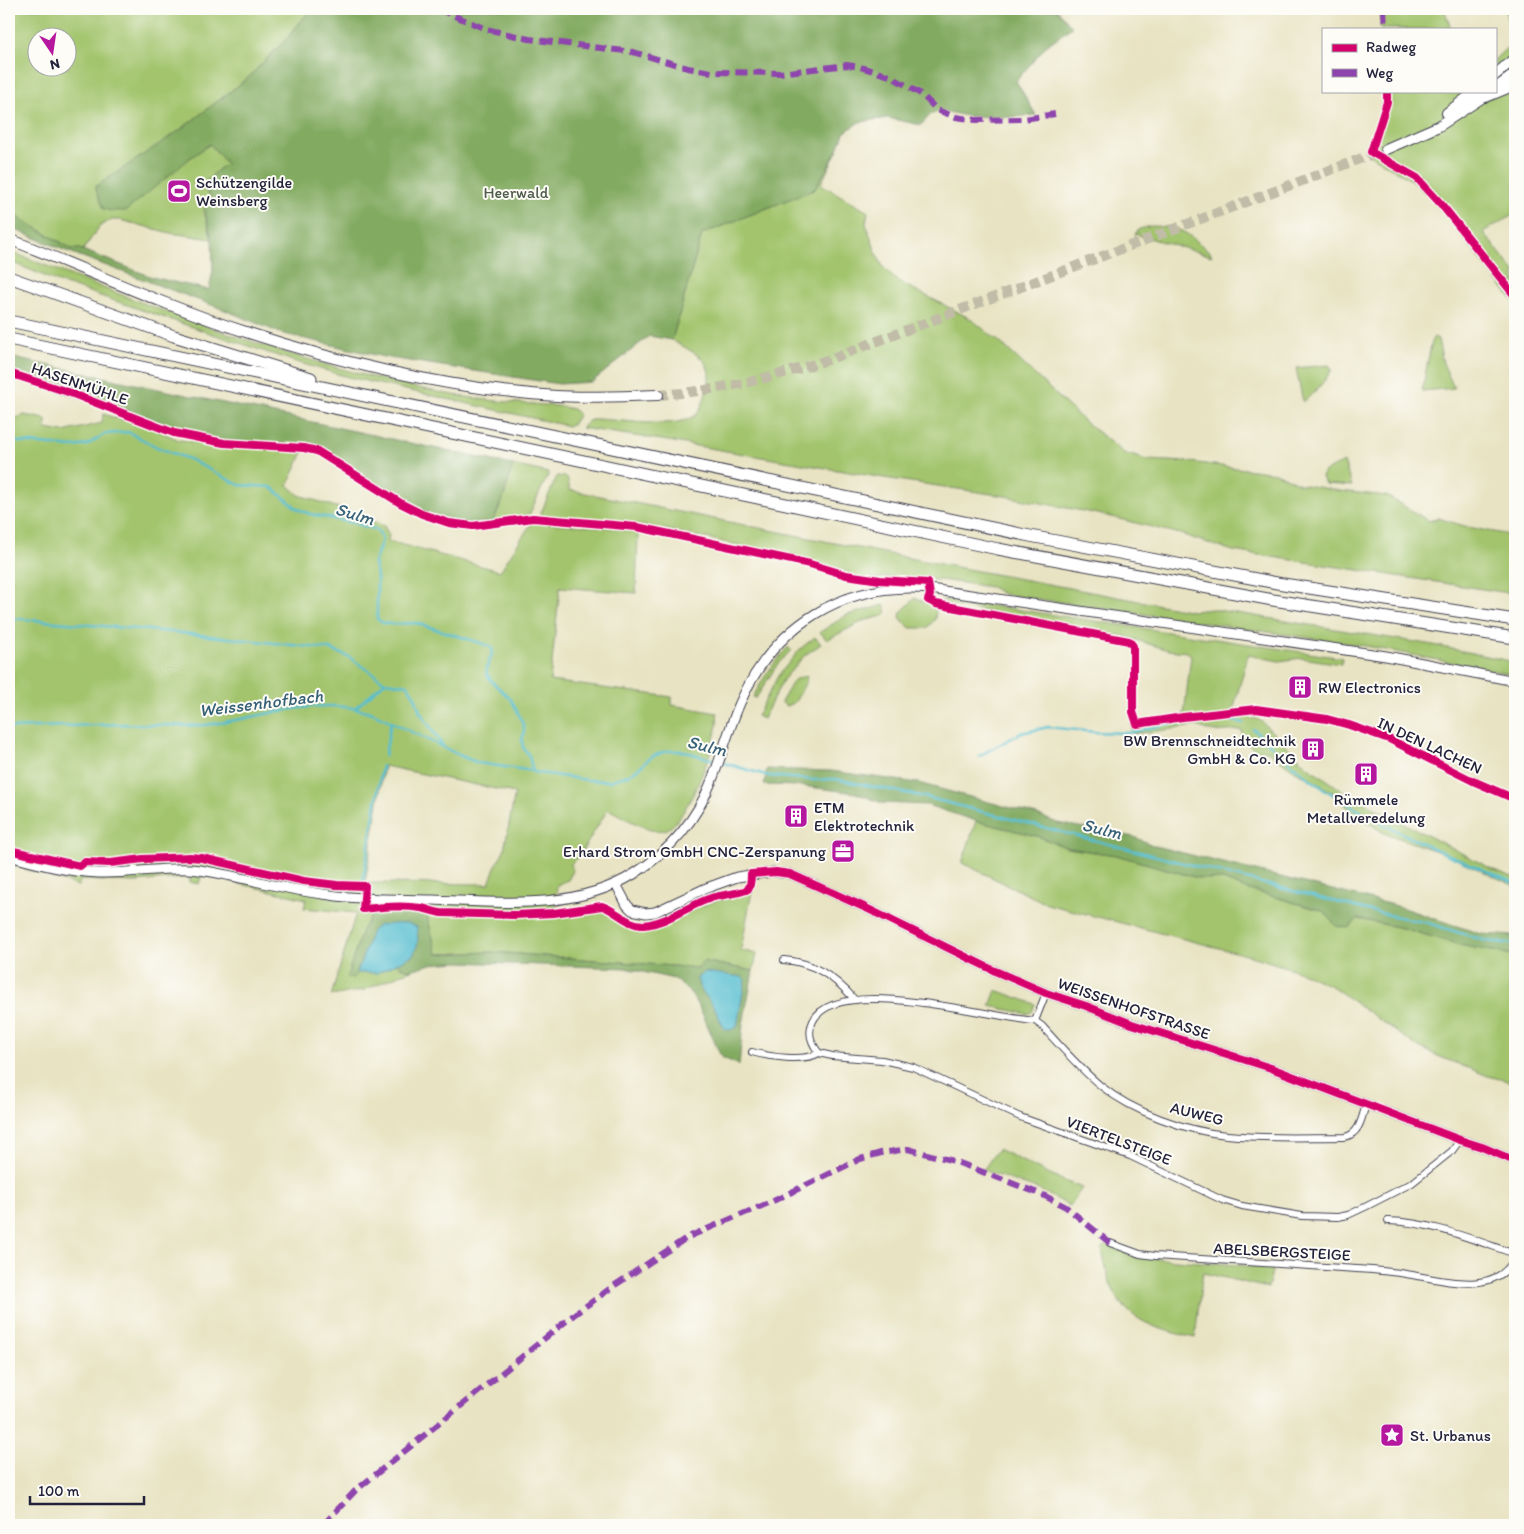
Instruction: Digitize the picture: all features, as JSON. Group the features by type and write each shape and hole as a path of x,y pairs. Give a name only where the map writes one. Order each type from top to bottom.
{"highway":[{"path":"9,277 156,330 350,392"},
{"path":"9,321 1002,531 1278,583 1515,620"},
{"path":"9,339 998,549 1292,603 1515,638"}],"main road":[{"path":"1496,74 1515,58"},
{"path":"1496,88 1515,74"},
{"path":"1496,90 1515,85"},
{"path":"1389,148 1478,95"},
{"path":"9,239 212,320 276,341 354,363 418,377 521,393 581,397 658,395"}],"street":[{"name":"HASENMÜHLE","path":"9,373 143,420"},
{"path":"9,856 58,868 98,873 191,869 306,891 364,898 546,901 581,896 616,884 658,857 682,833 699,808 716,770 739,704 748,686 768,655 786,635 810,617 839,601 857,594 894,588 930,589 1304,643 1386,656 1515,682"},
{"name":"IN DEN LACHEN","path":"1243,712 1256,710 1278,711 1327,719 1359,728 1389,739 1473,782 1515,799"},
{"name":"WEISSENHOFSTRASSE","path":"616,884 627,905 632,910 646,913 655,912 721,882 737,877 767,873 790,874 864,907 994,971 1046,993 1132,1024 1271,1068 1460,1140 1489,1149 1515,1161"},
{"path":"784,960 794,960 830,976 843,986 855,1000"},
{"path":"819,1053 811,1041 810,1034 813,1020 824,1009 855,1000 900,999 1035,1021 1046,993"},
{"name":"AUWEG","path":"1035,1021 1102,1087 1120,1099 1156,1117 1191,1128 1225,1135 1345,1138 1355,1133 1358,1129 1366,1104"},
{"name":"VIERTELSTEIGE","path":"752,1052 766,1056 803,1057 819,1053 832,1056 882,1060 913,1067 1020,1117 1130,1156 1222,1200 1242,1206 1302,1216 1338,1217 1366,1208 1412,1182 1441,1161 1457,1146 1460,1140"},
{"path":"1388,1221 1423,1224 1515,1255"},
{"name":"ABELSBERGSTEIGE","path":"1110,1243 1140,1254 1155,1256 1372,1270 1470,1283 1491,1279 1506,1269 1515,1255"}],"green space":[{"path":"9,9 311,9 288,37 248,78 180,130 190,158 210,144 226,163 204,212 212,239 170,233 120,220 111,220 100,226 83,250 72,249 9,212"},
{"name":"Heerwald","path":"311,9 1057,9 1072,27 1047,45 1016,81 1036,115 1010,117 967,116 942,111 931,114 921,125 888,118 859,122 844,133 838,149 815,189 702,234 672,340 649,336 592,382 559,384 384,357 280,333 9,227 9,212 72,249 80,249 152,277 209,290 213,270 212,239 204,209 211,197 201,185 226,163 210,144 190,158 126,211 103,209 95,187 180,130 248,78 288,37"},
{"path":"1379,9 1451,9 1445,11 1451,28 1381,28"},
{"path":"1506,9 1515,9 1515,214 1483,232 1515,272 1515,303 1430,196 1411,180 1364,151 1377,124 1385,92 1496,92 1496,58 1511,44"},
{"path":"838,149 821,184 868,212 866,224 883,267 896,280 971,319 1002,344 1085,422 1124,453 1147,460 1190,462 1276,473 1300,484 1387,496 1429,521 1438,518 1468,527 1515,536 1515,594 1233,551 1180,534 1103,515 1005,496 581,428 588,421 595,419 664,423 689,419 697,414 702,406 709,379 706,364 695,353 672,340 702,234 815,189"},
{"path":"1152,226 1171,228 1184,232 1210,252 1212,256 1135,234 1139,229"},
{"path":"9,251 170,313 280,351 392,382 448,394 557,406 573,409 579,414 572,425 568,426 348,377 293,361 56,281 9,261"},
{"path":"1434,337 1438,339 1443,363 1454,388 1422,391 1432,340"},
{"path":"9,357 513,465 504,496 493,522 465,523 451,520 424,511 318,450 297,445 226,441 189,433 9,369"},
{"path":"1329,365 1332,369 1326,378 1303,402 1296,368"},
{"path":"103,414 125,421 128,417 179,440 304,450 288,485 299,495 345,510 384,526 389,535 388,541 500,571 532,522 615,528 638,533 636,593 560,587 550,681 672,697 672,705 717,713 714,739 709,757 692,796 674,824 665,830 659,831 644,827 608,809 580,855 571,864 573,871 568,880 557,885 555,916 595,910 612,915 633,926 647,927 672,920 712,902 747,894 752,891 741,950 757,954 753,971 703,961 698,968 493,952 437,954 427,916 390,911 372,915 362,930 380,933 400,967 411,970 364,990 331,996 356,913 304,908 306,899 202,875 199,884 189,882 191,877 135,882 81,880 78,886 9,864 9,421 24,415 46,419 46,429 63,432 102,423","holes":["384,766 515,793 504,850 489,884 365,883"]},
{"path":"1344,462 1352,486 1325,484 1322,477 1323,472"},
{"path":"513,465 549,473 529,515 493,522 504,496"},
{"path":"557,476 567,477 570,490 919,560 1193,611 1212,609 1433,645 1515,662 1515,675 1366,646 1003,594 991,587 940,580 888,577 861,581 849,573 808,560 654,527 540,515"},
{"path":"915,598 936,609 935,619 927,628 910,628 900,618 901,612"},
{"path":"947,599 1342,658 1341,664 1302,658 1279,661 1248,655 1232,714 1241,714 1260,720 1307,766 1346,793 1494,870 1515,878 1515,886 1445,854 1384,833 1351,811 1334,793 1292,769 1268,751 1257,750 1241,740 1242,730 1214,732 1196,726 1133,734 1131,724 1184,715 1191,655 1187,652 1168,650 1124,636 942,602 942,600"},
{"path":"884,605 887,612 883,616 863,621 827,640 820,632 847,615"},
{"path":"815,637 821,644 805,655 783,680 763,719 757,716 778,676 800,649"},
{"path":"788,647 791,650 777,665 756,698 753,697 769,670"},
{"path":"807,675 806,682 795,702 786,706 781,702 794,680"},
{"path":"767,769 831,771 918,783 1037,815 1057,823 1134,837 1155,846 1397,906 1481,934 1515,936 1515,956 1464,946 1402,928 1358,919 1348,928 1336,926 1324,911 1246,889 1223,880 1198,878 1116,855 1068,848 1037,836 976,821 927,805 882,803 856,793 801,786 764,785"},
{"path":"976,821 1037,836 1068,848 1116,855 1198,878 1223,880 1246,889 1324,911 1348,928 1358,919 1402,928 1464,946 1515,956 1515,1083 1488,1076 1415,1045 1333,987 1301,972 1258,958 1047,904 962,863"},
{"path":"390,911 422,913 427,916 437,954 493,952 698,968 703,961 753,971 743,1024 739,1065 721,1057 703,1015 690,992 674,979 625,968 457,962 431,964 411,970 400,967 392,955 359,971 353,979 347,977 362,930 372,915"},
{"path":"996,990 1035,1004 1032,1012 1027,1014 990,1006"},
{"path":"998,1149 1050,1175 1082,1188 1070,1206 1042,1191 983,1170"},
{"path":"1106,1244 1139,1257 1273,1268 1268,1288 1204,1273 1195,1338 1174,1333 1142,1321 1130,1312 1120,1301 1112,1287 1106,1270 1102,1248"}],"water":[{"path":"407,923 417,927 418,943 413,955 377,973 357,973 372,931 379,925"},
{"path":"705,972 742,977 745,980 737,1027 730,1030 724,1029 715,1008 700,988 697,978"}],"waterway":[{"path":"1513,9 1515,26"},
{"name":"Sulm","path":"9,441 73,447 87,445 105,434 128,432 159,448 189,459 239,485 271,487 298,509 310,514 377,530 382,540 374,563 377,576 377,619 383,623 392,624 416,623 492,648 492,655 486,670 487,674 492,682 513,703 524,728 522,744 529,756 533,772 587,780 609,781 628,775 651,757 666,751 683,751 769,776 814,780 835,779 925,797 1375,912 1428,923 1486,941 1515,944"},
{"path":"9,618 172,632 329,649 349,657 385,682 408,685 415,697 420,712 444,748"},
{"path":"355,708 385,682"},
{"name":"Weissenhofbach","path":"9,728 123,724 204,725 288,710 331,706 373,713 478,763 533,771"},
{"path":"979,756 1021,733 1048,727 1128,733 1167,724 1226,719 1243,723"},
{"path":"385,756 391,721"},
{"path":"1253,729 1309,778 1340,799 1413,839 1515,883"},
{"path":"363,881 382,766"}],"tunnel":[{"path":"658,395 746,383 830,359 1386,149"}],"marked path":[{"path":"438,9 486,29 529,39 633,52 688,68 712,72 780,73 847,65 860,67 890,76 921,94 937,110 956,117 976,120 1024,119 1055,114"},
{"path":"1384,9 1385,28"},
{"path":"323,1525 355,1491 575,1314 615,1285 688,1237 771,1202 860,1159 881,1153 908,1149 954,1161 1043,1195 1066,1207 1110,1243"}],"cycle path":[{"path":"1387,92 1387,102 1371,152 1417,178 1441,204 1515,296"},
{"path":"9,373 68,392 174,433 224,443 304,448 317,451 402,504 422,514 449,523 473,526 533,518 637,527 810,564 846,575 880,580 928,583 930,595 928,600 936,604 1129,641 1133,646 1133,712 1137,724 1256,709 1327,719 1389,739 1473,781 1515,799"},
{"path":"9,850 80,866 85,862 110,863 143,859 202,858 304,881 365,886 363,909 407,907 441,913 515,915 554,913 602,906 632,923 643,925 661,921 711,898 746,890 750,886 751,874 776,872 790,874 864,907 995,971 1046,993 1132,1024 1271,1068 1515,1161"}],"place":[{"name":"Schützengilde Weinsberg","path":"179,191"},
{"name":"RW Electronics","path":"1300,687"},
{"name":"BW Brennschneidtechnik GmbH & Co. KG","path":"1313,749"},
{"name":"Rümmele Metallveredelung","path":"1366,774"},
{"name":"ETM Elektrotechnik","path":"796,816"},
{"name":"Erhard Strom GmbH CNC-Zerspanung","path":"843,851"},
{"name":"St. Urbanus","path":"1392,1435"}]}
